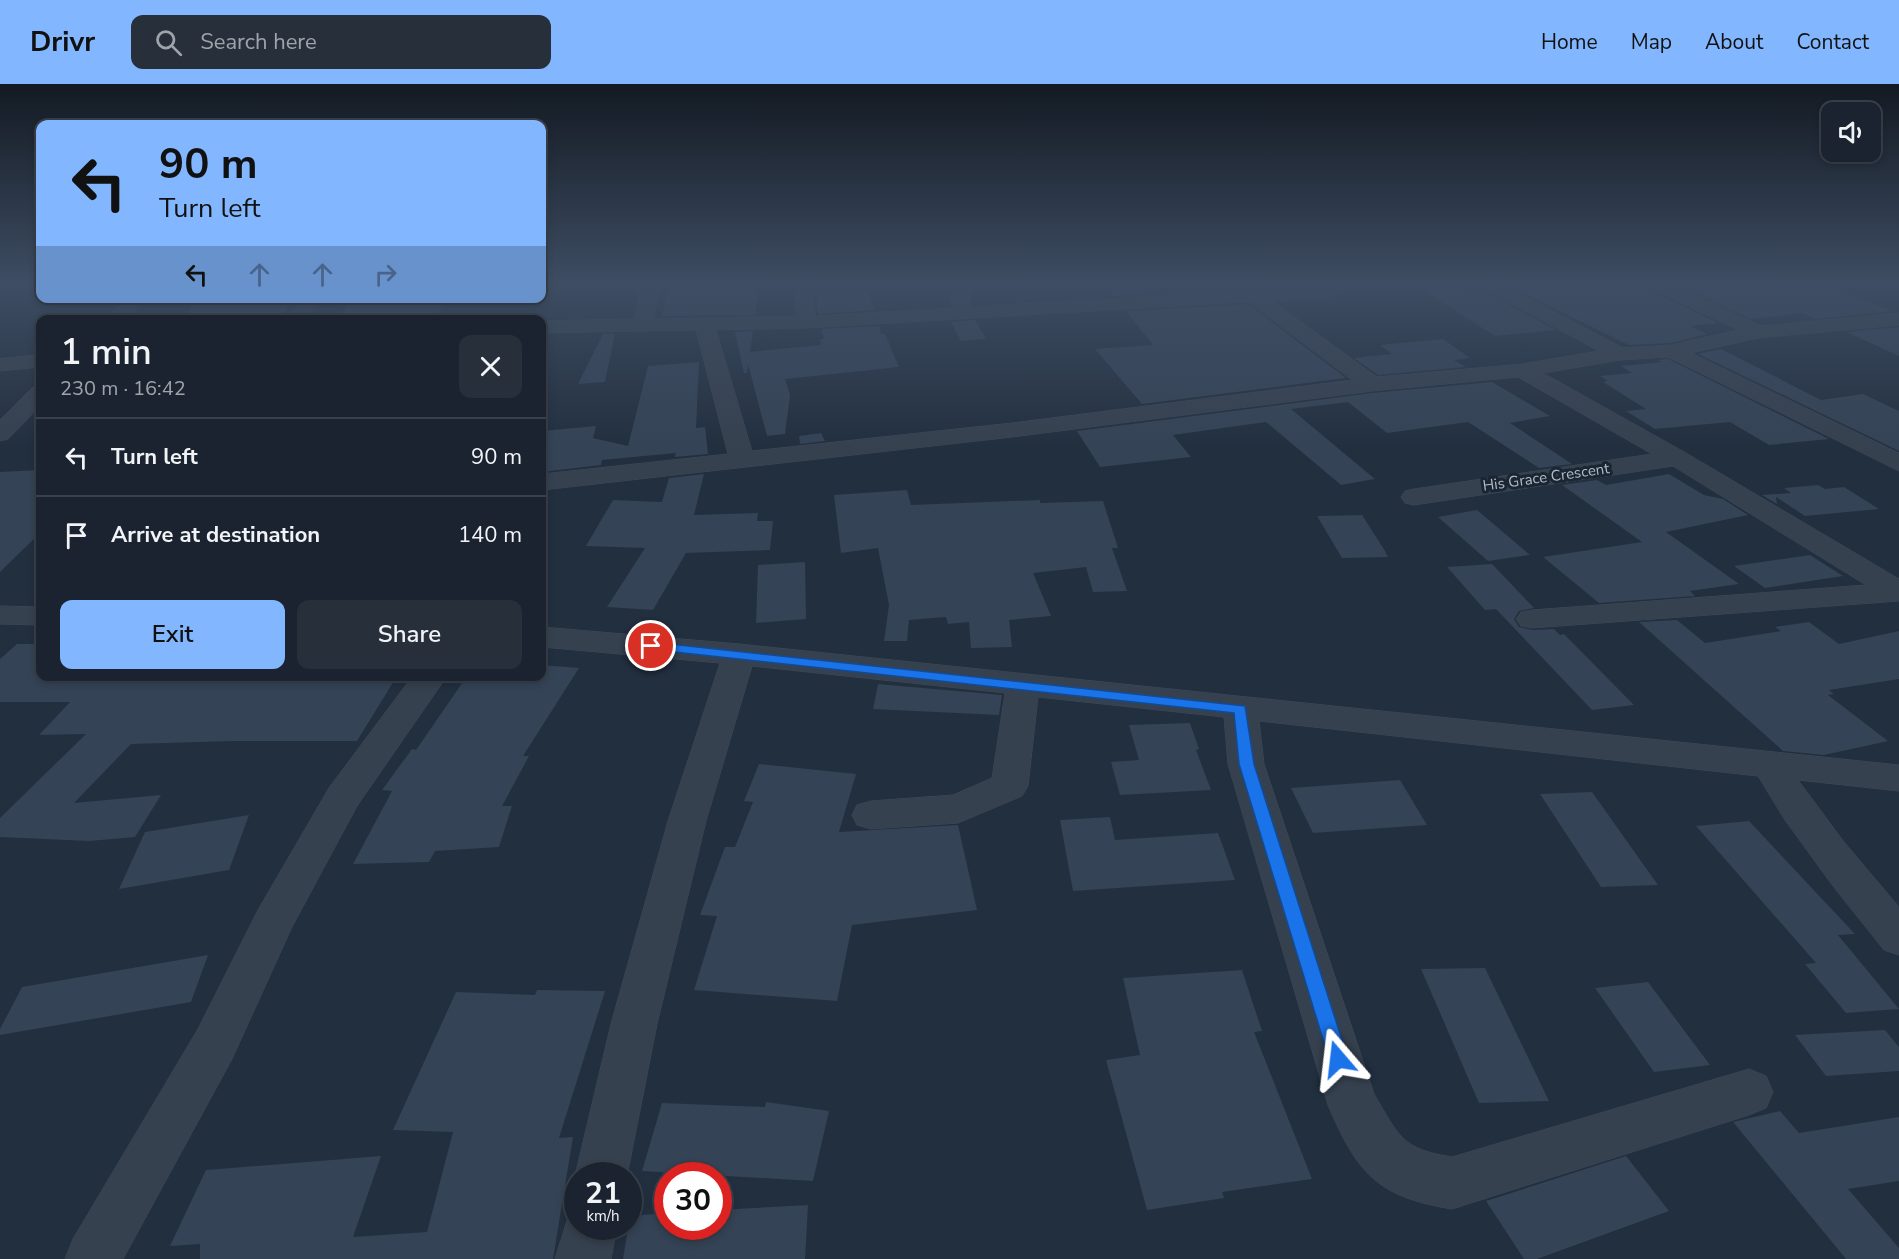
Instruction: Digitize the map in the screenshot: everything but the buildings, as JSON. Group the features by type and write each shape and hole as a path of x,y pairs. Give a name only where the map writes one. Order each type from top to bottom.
{"street":[{"path":"709,338 742,458"},
{"path":"1309,338 1372,384"},
{"path":"1589,338 1620,354"},
{"path":"546,482 742,458 1012,430 1372,384 1521,370 1620,354 1671,351 1731,338"},
{"path":"1671,351 1899,463"},
{"path":"0,366 36,362"},
{"path":"1521,370 1677,458 1898,591"},
{"path":"0,434 36,397"},
{"name":"His Grace Crescent","path":"1414,497 1677,458"},
{"path":"1532,619 1752,605 1898,591"},
{"path":"0,615 36,616"},
{"path":"546,637 739,654 1899,778"},
{"path":"604,1162 634,1024 687,821 739,654"},
{"path":"93,1259 215,1044 273,922 342,798 426,681"},
{"path":"871,815 958,809 1008,786 1023,686"},
{"path":"1240,709 1246,764 1353,1105 1380,1151 1397,1169 1423,1180 1452,1183 1749,1092"},
{"path":"1769,764 1791,802 1815,836 1899,937"},
{"path":"583,1259 587,1240"}],"route":[{"path":"651,646 1240,709 1246,764 1338,1059"}]}
